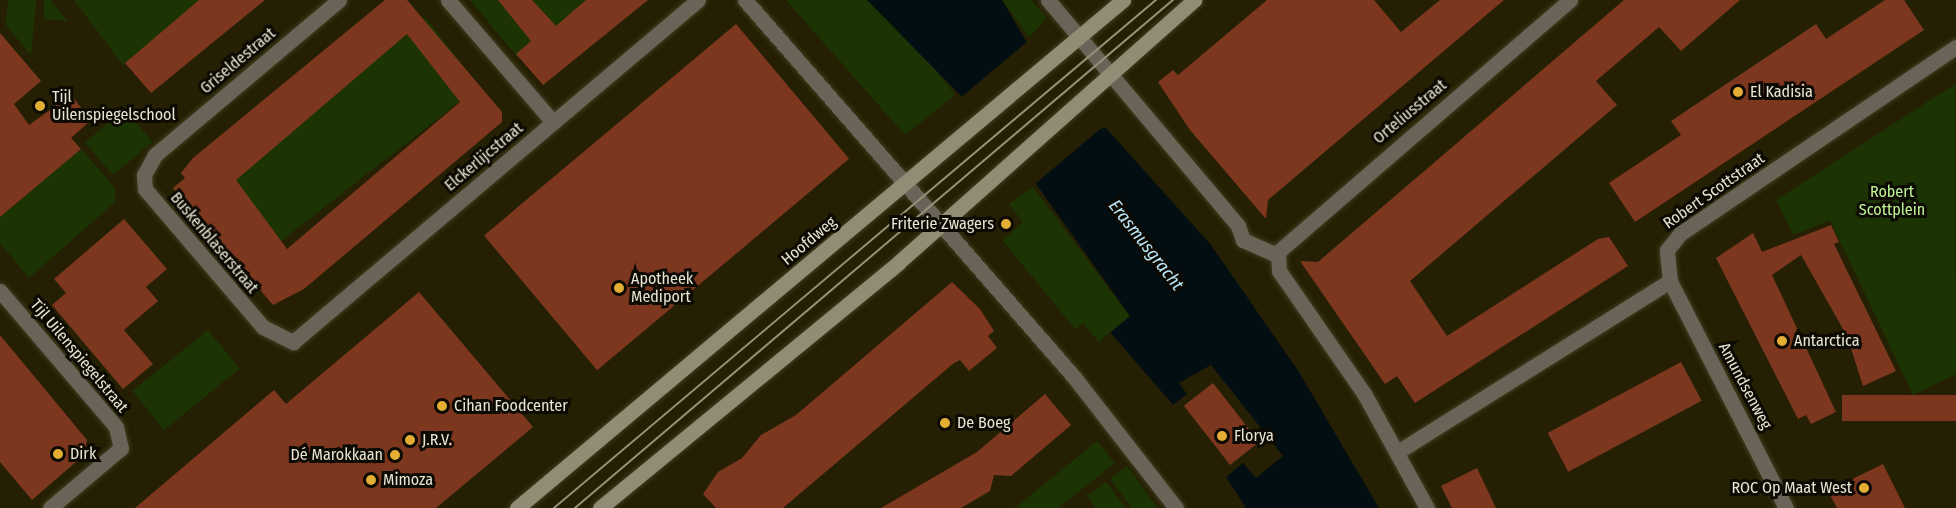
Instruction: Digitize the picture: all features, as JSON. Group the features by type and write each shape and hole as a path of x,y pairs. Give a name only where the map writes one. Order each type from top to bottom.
{"street":[{"name":"Griseldestraat","path":"161,150 339,0"},
{"path":"448,0 553,122"},
{"name":"Elckerlijcstraat","path":"293,342 698,0"},
{"path":"745,0 907,182 940,225 1074,377 1176,508"},
{"path":"1048,0 1238,226 1243,240 1277,255 1279,271 1400,451 1427,508"},
{"name":"Hoofdweg","path":"517,508 1123,0"},
{"path":"600,508 940,225 1013,159 1114,76 1194,0"},
{"name":"Orteliusstraat","path":"1277,255 1287,240 1570,0"},
{"name":"Robert Scottstraat","path":"1670,280 1667,250 1680,233 1956,47"},
{"name":"Buskenblaserstraat","path":"161,150 144,175 145,189 262,327 293,342"},
{"path":"1400,451 1670,280"},
{"name":"Amundsenweg","path":"1670,280 1786,508"},
{"name":"Tijl Uilenspiegelstraat","path":"0,291 116,427 121,448 50,508"}],"green space":[{"path":"8,0 36,0 31,55 6,25"},
{"path":"44,0 50,0 68,21 44,19"},
{"path":"74,0 202,0 123,65"},
{"path":"470,0 589,0 519,59"},
{"path":"786,0 883,0 955,95 905,135"},
{"path":"1002,0 1031,0 1047,18 1029,37"},
{"path":"425,17 479,86 262,256 208,187"},
{"name":"Robert Scottplein","path":"1955,84 1956,374 1913,395 1830,220 1793,235 1776,200"},
{"path":"125,109 153,142 113,175 85,142"},
{"path":"81,149 115,188 115,202 29,278 0,243 0,217"},
{"path":"1033,187 1130,317 1099,342 1083,323 1076,330 1002,240 1023,222 1009,204"},
{"path":"208,330 239,369 164,430 133,391"},
{"path":"1097,441 1115,463 1058,508 1015,508"},
{"path":"1127,466 1156,508 1132,508 1110,479"},
{"path":"1106,482 1126,508 1096,508 1087,496"}],"water":[{"name":"Erasmusgracht","path":"867,0 1002,0 1026,41 1101,129 1105,127 1211,245 1299,372 1379,508 1225,508 1192,456 1099,342 1130,316 1036,184 961,96"}],"pier":[{"path":"1028,41 1101,128 1035,184 961,97"},
{"path":"1110,332 1173,405 1187,394 1179,383 1211,365 1283,456 1256,478 1243,463 1226,477 1246,508 1222,508 1189,458 1097,344"}],"building":[{"path":"199,0 265,0 151,93 125,63"},
{"path":"385,0 407,0 502,112 502,122 304,289 273,305 173,188 185,178 181,173 193,158","holes":["407,34 460,102 287,249 236,180"]},
{"path":"498,0 532,0 556,26 586,0 648,0 543,85 516,54 531,41"},
{"path":"1267,0 1374,0 1401,32 1440,0 1504,0 1268,200 1266,219 1190,130 1158,82 1173,70 1178,75"},
{"path":"1624,0 1740,0 1681,51 1659,27 1596,81 1617,105 1410,281 1447,336 1598,239 1609,237 1628,266 1415,403 1397,376 1385,384 1300,261 1318,262"},
{"path":"1885,0 1904,0 1924,30 1635,222 1609,183 1681,135 1671,121 1816,24 1826,39"},
{"path":"736,24 849,159 597,370 484,235"},
{"name":"Tijl Uilenspiegelschool","path":"0,33 41,81 14,104 29,125 71,95 91,120 71,138 81,149 0,217"},
{"path":"124,219 167,269 146,287 158,301 124,330 153,364 123,389 52,305 66,293 54,279"},
{"path":"1831,225 1839,242 1834,244 1896,371 1863,386 1847,336 1801,255 1772,275 1836,412 1811,424 1806,415 1798,419 1716,258 1753,233 1762,252"},
{"path":"952,282 980,309 994,331 988,336 997,348 969,371 960,360 954,363 783,508 716,508 703,494 718,472 742,458 761,435 796,415"},
{"path":"419,292 533,427 436,508 135,508 274,390 286,404"},
{"path":"0,335 87,440 84,455 32,500 0,462"},
{"path":"1681,362 1702,401 1568,472 1548,433"},
{"path":"1213,383 1259,442 1230,465 1184,406"},
{"path":"1045,394 1071,425 1011,476 994,475 990,491 961,508 881,508 977,452"},
{"path":"1842,395 1956,395 1956,421 1842,421"},
{"name":"ROC Op Maat West","path":"1883,464 1905,508 1837,508 1828,491"},
{"path":"1477,468 1496,508 1452,508 1441,486"}],"tram line":[{"path":"554,508 1156,0"},
{"path":"575,508 1173,0"}],"place":[{"name":"El Kadisia","path":"1738,92"},
{"name":"Tijl Uilenspiegelschool","path":"40,106"},
{"name":"Friterie Zwagers","path":"1006,224"},
{"name":"Apotheek Mediport","path":"619,288"},
{"name":"Antarctica","path":"1782,341"},
{"name":"Cihan Foodcenter","path":"442,406"},
{"name":"De Boeg","path":"945,423"},
{"name":"Florya","path":"1222,436"},
{"name":"J.R.V.","path":"410,440"},
{"name":"Dirk","path":"58,454"},
{"name":"Dé Marokkaan","path":"395,455"},
{"name":"Mimoza","path":"371,480"},
{"name":"ROC Op Maat West","path":"1864,488"}]}
